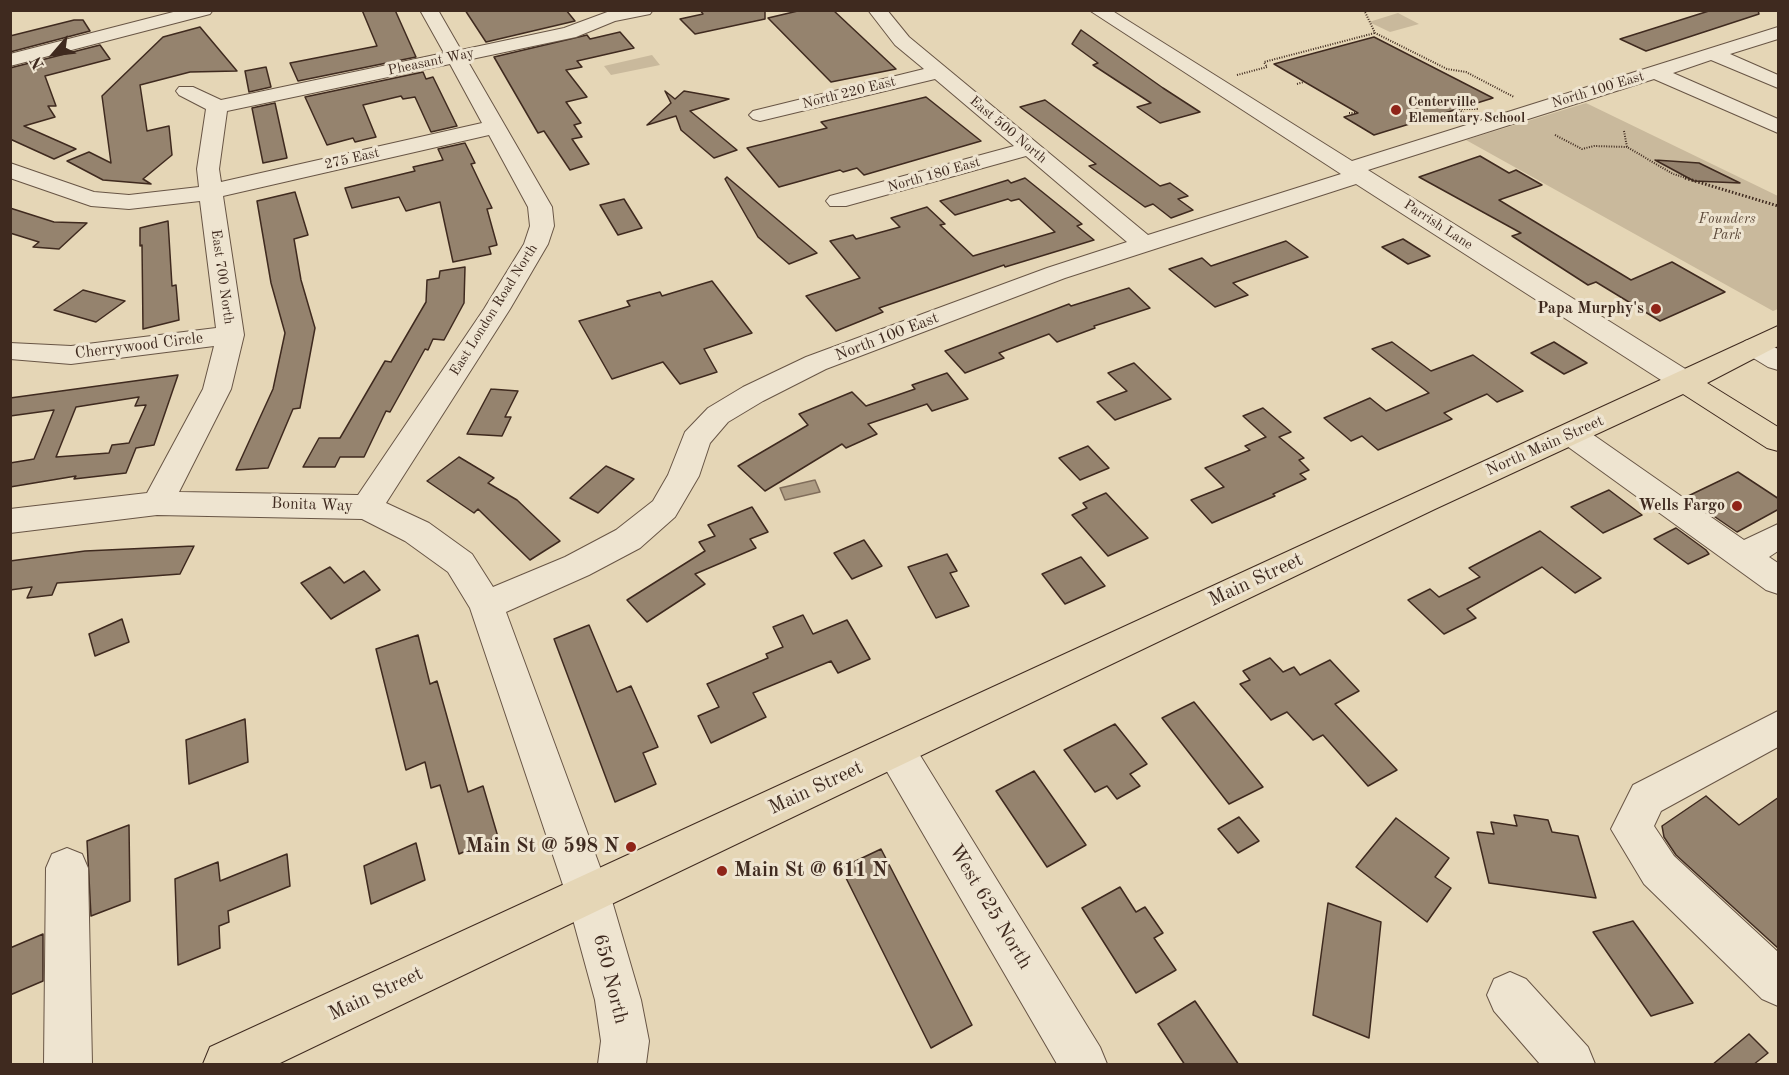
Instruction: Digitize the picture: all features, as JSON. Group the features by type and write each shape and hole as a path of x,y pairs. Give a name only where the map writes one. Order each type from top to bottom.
{"main road":[{"path":"1685,382 1767,341"},
{"name":"North Main Street","path":"1405,510 1685,382"},
{"name":"Parrish Lane","path":"1685,382 1779,441"},
{"name":"Main Street","path":"227,1065 1405,510"}],"street":[{"path":"10,60 102,27 204,10"},
{"name":"East London Road North","path":"367,507 497,309 542,226 540,207 429,10"},
{"name":"Pheasant Way","path":"217,107 569,33 610,17 644,10"},
{"name":"East 500 North","path":"878,10 902,41 1144,244"},
{"name":"Parrish Lane","path":"1098,10 1685,382"},
{"name":"North 100 East","path":"486,605 577,566 628,539 664,509 682,476 696,439 718,415 753,393 816,363 1056,273 1655,72 1779,33"},
{"path":"1713,54 1779,82"},
{"name":"North 220 East","path":"760,115 938,72"},
{"path":"1655,72 1779,127"},
{"path":"186,92 207,99 217,107"},
{"name":"East 700 North","path":"157,503 217,389 230,335 208,169 215,135 217,107"},
{"name":"275 East","path":"17,179 91,199 129,202 210,192 495,127"},
{"name":"North 180 East","path":"838,201 1030,148"},
{"name":"Cherrywood Circle","path":"12,351 71,355 230,335"},
{"path":"1767,341 1779,361"},
{"path":"1571,434 1779,581"},
{"name":"Bonita Way","path":"10,521 157,503 367,507 417,532 460,563 486,605 588,894"},
{"path":"1744,556 1779,536"},
{"path":"1779,728 1647,798 1632,829 1659,870 1779,983"},
{"name":"West 625 North","path":"896,751 1083,1065"},
{"path":"67,868 68,1065"},
{"name":"650 North","path":"588,894 618,1000 625,1041 621,1065"},
{"path":"1510,995 1571,1065"}],"path":[{"path":"1364,10 1375,33 1447,69 1466,72 1516,98"},
{"path":"1237,75 1268,67 1264,62 1375,33"},
{"path":"1297,84 1304,82"},
{"path":"1349,113 1358,113"},
{"path":"1624,131 1627,147"},
{"path":"1556,135 1582,149 1594,146 1627,147 1673,174 1779,206"}],"green space":[{"path":"1398,13 1419,24 1390,32 1369,22"},
{"path":"652,55 660,65 611,75 604,66"},
{"name":"Founders Park","path":"1586,103 1778,196 1778,309 1773,311 1466,140"}],"shaded area":[{"path":"815,480 820,492 785,500 780,488"}],"building":[{"path":"362,10 395,10 416,57 298,81 290,63 377,46"},
{"path":"465,10 566,10 575,21 486,42"},
{"path":"700,10 765,10 765,19 695,34 680,19 703,14"},
{"path":"802,10 833,10 896,69 831,82 768,18"},
{"path":"1712,10 1758,10 1759,14 1646,51 1620,39"},
{"path":"74,20 83,20 90,31 10,52 10,36"},
{"path":"200,27 237,71 190,72 140,85 147,131 169,126 172,155 143,179 151,184 103,180 67,161 89,152 111,163 102,96 163,37"},
{"path":"1081,30 1200,112 1160,123 1137,107 1151,103 1093,65 1098,63 1072,44"},
{"path":"620,32 634,48 577,61 582,67 566,70 587,97 566,102 581,123 574,125 582,137 572,139 589,164 570,170 544,131 538,133 494,57 587,35 590,39"},
{"path":"1374,37 1493,98 1374,135 1344,117 1358,113 1274,64"},
{"path":"100,45 110,59 45,76 56,106 48,106 55,117 24,126 76,149 54,159 10,139 10,68"},
{"path":"266,67 271,87 249,92 245,71"},
{"path":"423,72 426,79 433,77 457,126 431,132 415,97 403,99 401,96 363,105 376,137 355,142 353,138 327,145 305,97"},
{"path":"665,91 675,99 684,91 729,99 690,111 737,150 714,158 681,130 676,116 647,125 671,103"},
{"path":"926,97 981,141 864,175 857,168 843,172 840,170 779,187 747,148 827,128 821,122"},
{"path":"1045,100 1160,186 1170,183 1188,196 1178,199 1193,210 1171,218 1153,204 1145,207 1089,166 1096,164 1020,107"},
{"path":"275,103 287,158 263,163 252,108"},
{"path":"465,143 475,163 471,164 492,208 487,209 497,245 489,247 491,254 453,262 440,202 406,211 399,197 352,208 345,188 415,171 413,167 443,160 438,149"},
{"path":"1480,156 1509,173 1516,170 1542,185 1499,200 1631,280 1672,262 1725,292 1660,321 1596,282 1588,285 1512,236 1521,233 1419,177"},
{"path":"1655,160 1699,163 1740,183 1694,181"},
{"path":"727,177 817,253 789,264 758,237 725,179"},
{"path":"1025,178 1082,224 1077,226 1094,240 1005,267 1004,265 879,308 883,312 836,331 806,296 860,278 830,241 853,235 856,239 900,227 891,218 927,207 945,224 940,225 973,256 1055,232 1019,199 1011,201 1008,199 955,215 940,201 1008,180 1011,183"},
{"path":"295,192 308,235 294,239 301,280 315,328 300,408 293,409 268,468 236,470 273,389 285,333 271,283 257,201"},
{"path":"624,199 642,228 618,235 600,205"},
{"path":"10,208 54,222 87,223 59,249 33,247 39,242 10,233"},
{"path":"168,221 172,286 176,285 179,320 143,329 140,228"},
{"path":"1403,239 1430,256 1408,264 1382,247"},
{"path":"1286,241 1308,257 1233,283 1248,295 1215,307 1169,269 1202,258 1211,266"},
{"path":"465,267 464,303 444,340 433,339 428,350 425,349 390,412 386,411 364,457 340,457 335,467 303,467 319,438 340,438 385,361 391,362 426,302 427,280 439,278 440,271"},
{"path":"712,281 752,333 704,349 717,372 680,384 663,362 612,379 579,321 630,306 627,301 660,292 662,296"},
{"path":"1129,288 1150,308 1094,326 1095,328 1057,342 1049,334 999,353 1004,358 965,373 945,351 1069,304 1071,306"},
{"path":"83,290 125,301 96,322 54,310"},
{"path":"1392,342 1431,371 1473,355 1523,391 1497,402 1487,394 1444,413 1452,419 1378,450 1362,436 1351,441 1324,418 1370,398 1386,411 1429,393 1372,349"},
{"path":"1554,342 1587,363 1564,374 1531,353"},
{"path":"1134,363 1171,399 1115,420 1097,402 1127,391 1108,373"},
{"path":"947,373 968,399 932,411 927,404 868,424 877,434 846,448 842,444 765,491 738,466 808,425 799,414 852,392 866,406 915,389 912,385"},
{"path":"178,375 154,445 136,448 126,473 74,479 76,476 10,487 10,463 34,459 54,410 10,416 10,398","holes":["139,397 135,406 146,405 129,443 112,445 109,453 56,457 76,407"]},
{"path":"491,389 518,391 505,417 511,417 502,436 467,434"},
{"path":"1263,408 1291,432 1279,437 1304,458 1299,460 1309,470 1300,474 1306,479 1273,494 1275,496 1212,523 1191,500 1224,487 1205,468 1250,450 1245,446 1266,437 1243,416"},
{"path":"1088,446 1109,468 1080,480 1059,458"},
{"path":"459,457 494,478 488,483 517,500 560,541 530,560 478,509 474,513 427,481"},
{"path":"606,466 634,479 598,513 570,498"},
{"name":"Wells Fargo","path":"1738,472 1779,499 1779,509 1737,532 1686,497"},
{"path":"1609,490 1642,515 1603,533 1571,507"},
{"path":"1106,493 1148,538 1108,556 1072,515 1087,508 1083,503"},
{"path":"752,507 768,532 750,539 756,548 695,574 705,584 647,622 627,600 705,551 699,542 715,536 708,525"},
{"path":"1676,528 1709,554 1688,564 1654,539"},
{"path":"1540,531 1601,578 1575,593 1542,567 1467,609 1476,618 1444,634 1408,600 1430,589 1439,597 1480,577 1469,568"},
{"path":"864,540 882,566 852,579 834,553"},
{"path":"194,546 180,574 57,583 52,595 27,598 32,587 10,590 10,561 85,551"},
{"path":"947,554 957,571 950,573 969,606 936,618 908,567"},
{"path":"1081,557 1105,586 1065,604 1042,574"},
{"path":"330,567 344,583 364,571 380,590 331,619 301,583"},
{"path":"803,615 813,634 847,620 870,659 838,673 831,661 753,693 766,717 711,743 698,716 719,707 707,684 768,658 766,654 783,647 773,627"},
{"path":"122,619 129,642 95,656 89,634"},
{"path":"589,625 617,692 631,686 658,747 643,753 656,784 615,802 554,639"},
{"path":"418,635 430,684 437,681 468,792 483,786 498,837 459,854 440,785 431,788 425,762 406,770 376,649"},
{"path":"1270,658 1283,672 1294,667 1300,675 1330,660 1359,691 1335,704 1397,770 1368,786 1323,735 1313,740 1287,712 1271,720 1240,684 1250,680 1243,671"},
{"path":"1194,702 1263,787 1229,804 1162,718"},
{"path":"245,719 248,762 189,784 186,740"},
{"path":"1115,724 1147,764 1130,774 1140,786 1117,799 1107,786 1095,792 1064,750"},
{"path":"1034,771 1086,845 1047,867 996,791"},
{"path":"1706,796 1739,825 1779,797 1779,949 1676,855 1664,837 1662,826"},
{"path":"1514,815 1548,820 1552,832 1578,836 1596,898 1489,883 1477,832 1494,834 1491,822 1517,826"},
{"path":"1239,817 1259,841 1238,853 1218,829"},
{"path":"1396,818 1449,858 1435,877 1451,888 1427,922 1356,867"},
{"path":"129,825 130,901 91,916 87,841"},
{"path":"416,843 425,880 371,904 364,866"},
{"path":"881,849 972,1025 931,1048 841,868"},
{"path":"287,854 290,886 228,911 229,922 219,926 220,948 178,965 175,879 218,862 220,881"},
{"path":"1120,887 1136,912 1145,907 1163,933 1154,938 1176,970 1136,993 1082,908"},
{"path":"1328,903 1381,922 1369,1038 1313,1015"},
{"path":"1633,921 1693,1003 1651,1016 1593,932"},
{"path":"43,934 43,981 10,995 10,948"},
{"path":"1195,1001 1239,1065 1185,1065 1158,1024"},
{"path":"1749,1034 1768,1053 1753,1065 1712,1065"}],"place":[{"name":"Centerville Elementary School","path":"1396,110"},
{"name":"Papa Murphy's","path":"1656,309"},
{"name":"Wells Fargo","path":"1737,506"},
{"name":"Main St @ 598 N","path":"631,847"},
{"name":"Main St @ 611 N","path":"722,871"}]}
